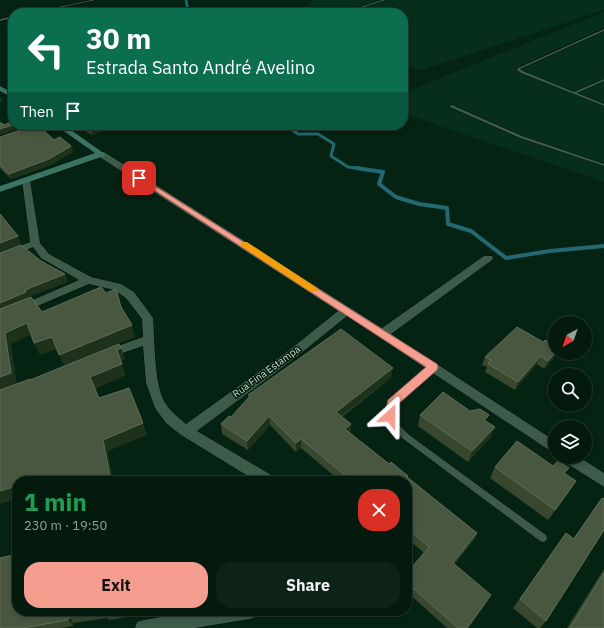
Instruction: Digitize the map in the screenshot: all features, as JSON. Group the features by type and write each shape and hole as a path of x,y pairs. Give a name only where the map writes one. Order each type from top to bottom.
{"main road":[{"path":"66,130 101,154"},
{"path":"0,189 101,154"}],"street":[{"path":"0,140 29,130"},
{"path":"101,154 434,367 548,443"},
{"path":"26,180 35,243 45,256 88,280 117,287 130,295 147,318 152,383 159,404 170,419 186,431 260,476"},
{"path":"0,258 35,243"},
{"path":"382,334 488,258"},
{"path":"0,318 88,280"},
{"name":"Rua Fina Estampa","path":"186,431 296,351 346,311"},
{"path":"94,360 149,339"},
{"path":"578,464 604,481"},
{"path":"143,628 219,616"}],"lane":[{"path":"56,8 95,0"},
{"path":"358,8 385,0"},
{"path":"604,30 518,69 522,72 604,105"},
{"path":"574,93 604,80"},
{"path":"451,106 521,136 604,165"},
{"path":"434,367 392,403 390,416 393,424 405,436 543,538"}],"shaded area":[{"path":"312,0 604,0 604,10 419,71 408,66 408,8 306,8"},
{"path":"604,12 604,182 408,115 408,91"}],"building":[{"path":"0,123 4,125 8,123 8,127 0,129"},
{"path":"20,130 43,130 54,140 60,137 71,146 49,159 9,174 0,165 0,137"},
{"path":"0,214 18,236 0,243"},
{"path":"21,245 41,261 65,274 25,290 26,292 0,303 0,253"},
{"path":"101,287 106,293 116,289 121,307 132,325 59,355 52,337 34,343 27,323 5,333 11,373 0,377 0,309 31,297 42,312"},
{"path":"517,327 543,342 545,340 548,342 549,360 548,361 541,356 518,382 488,364 491,360 485,357"},
{"path":"341,329 393,368 336,412 351,424 345,429 389,464 391,462 408,476 346,476 301,439 296,443 269,416 247,441 221,424 229,416 231,417 250,396 248,395"},
{"path":"119,344 121,348 117,350 122,364 90,377 99,398 129,388 143,423 103,440 110,476 12,476 12,487 0,491 0,390 30,380"},
{"path":"443,392 470,411 480,409 489,415 484,420 495,427 472,451 420,415"},
{"path":"517,441 548,464 553,466 555,464 563,464 569,468 564,473 576,481 555,510 495,467"},
{"path":"412,481 477,533 453,563 491,595 467,628 458,628 412,587 412,567 429,547 412,532"},
{"path":"602,498 604,499 604,530 546,621 520,599 566,533 574,539"},
{"path":"12,555 12,616 76,616 69,617 68,620 22,628 0,628 0,558"},
{"path":"604,573 604,628 570,628"}],"waterway":[{"path":"186,0 188,8"},
{"path":"293,130 298,134 318,134 334,144 331,156 348,167 360,169"},
{"path":"356,168 360,169"},
{"path":"360,169 383,172 379,184 396,197 419,204 447,208 448,224 471,231 506,258 550,251 604,246"}],"slow traffic":[{"path":"244,244 314,290"}],"route":[{"path":"139,178 434,367 392,403 390,416"}]}
